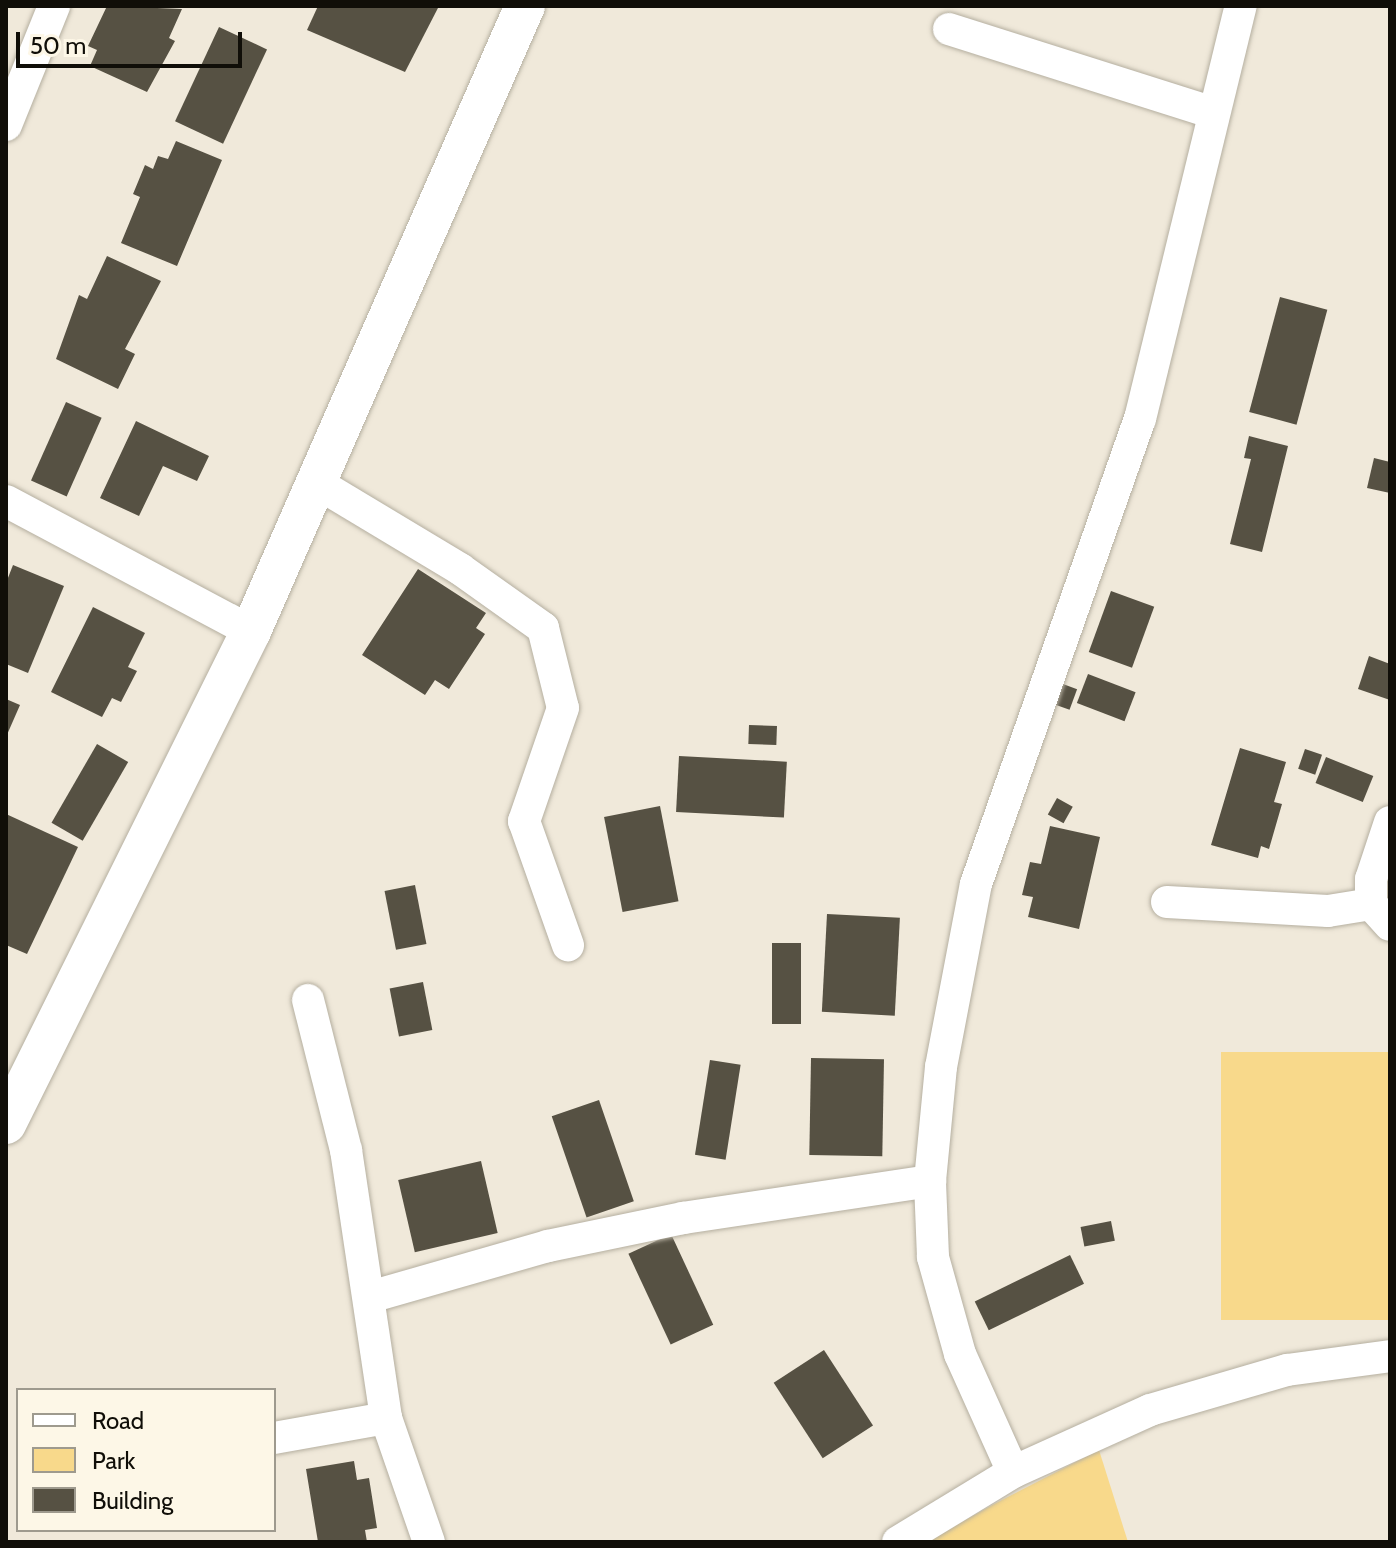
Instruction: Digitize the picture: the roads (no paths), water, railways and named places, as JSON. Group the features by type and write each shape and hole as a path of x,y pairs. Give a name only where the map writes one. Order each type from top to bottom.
{"street":[{"path":"6,125 54,6"},
{"path":"6,1124 251,631 525,6"},
{"path":"1013,1472 960,1354 933,1257 930,1181 941,1067 976,884 1140,419 1211,112 1241,6"},
{"path":"949,29 1211,112"},
{"path":"317,483 460,569 543,628 563,708 524,821 568,945"},
{"path":"6,501 251,631"},
{"path":"1167,902 1381,915 1371,879 1390,822"},
{"path":"308,1000 346,1150 386,1418 429,1542"},
{"path":"370,1297 548,1246 653,1224 930,1181"},
{"path":"898,1542 1013,1472 1150,1410 1287,1370 1390,1356"},
{"path":"276,1438 386,1418"}]}
